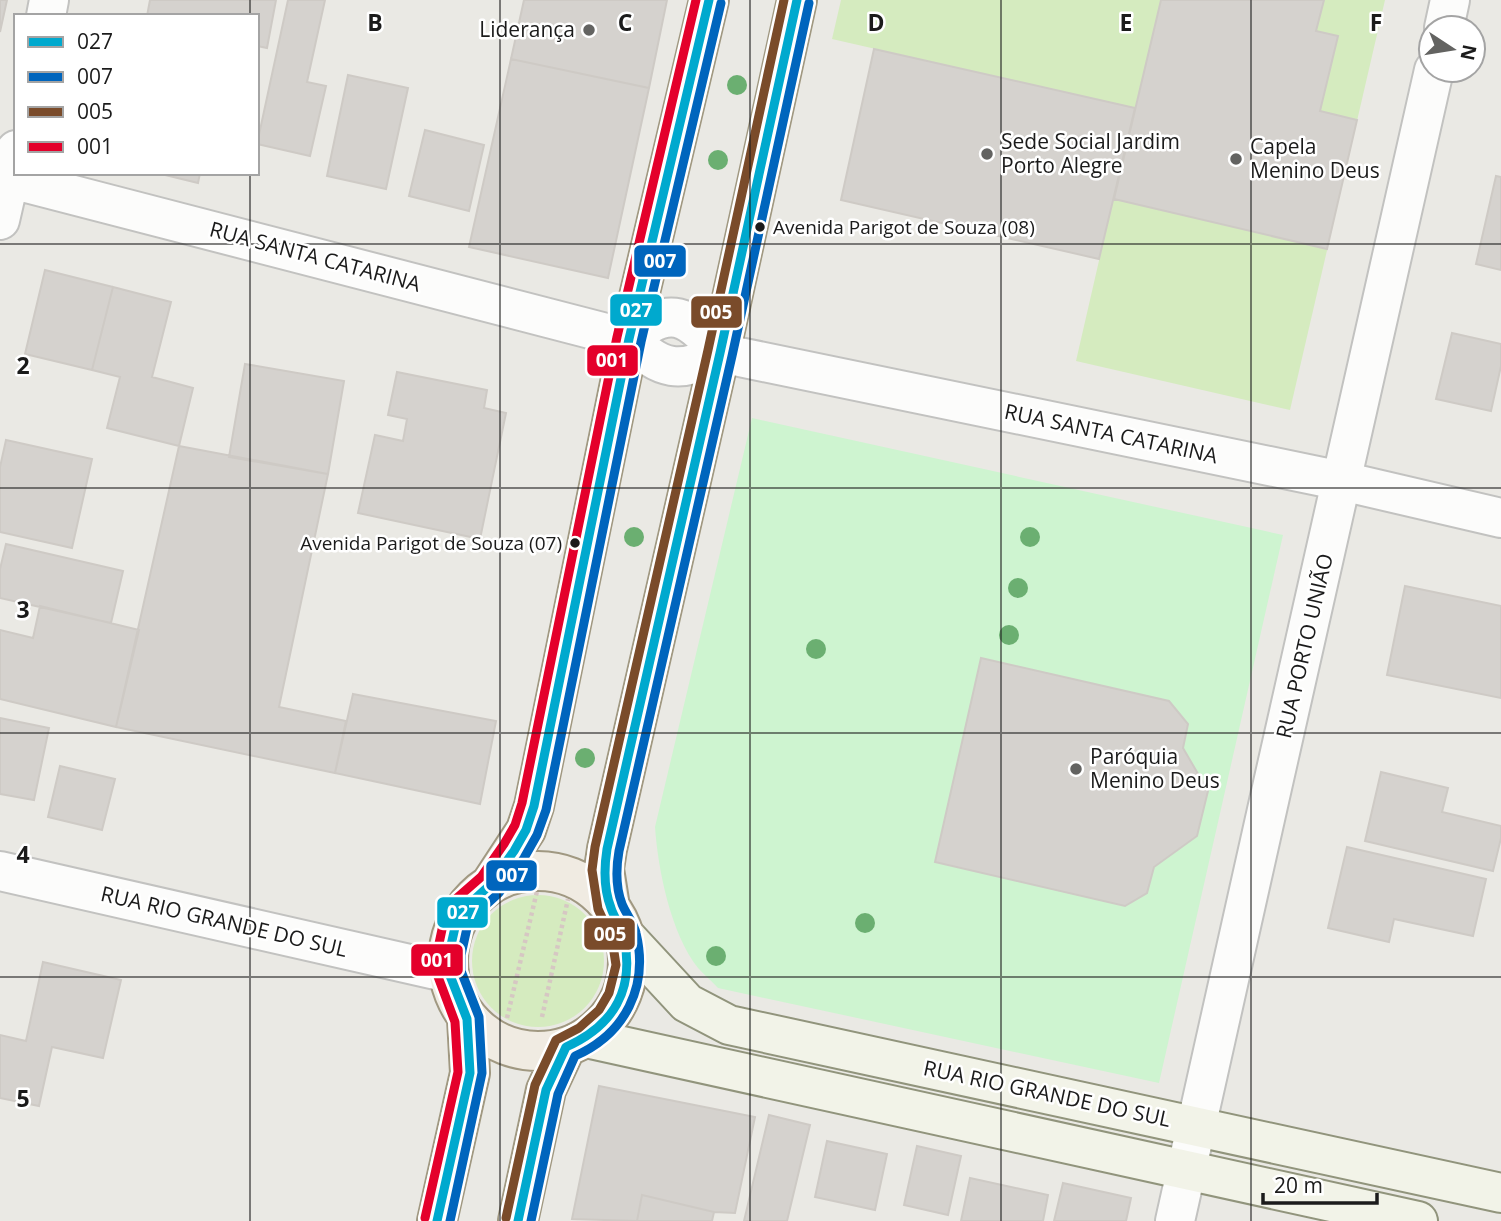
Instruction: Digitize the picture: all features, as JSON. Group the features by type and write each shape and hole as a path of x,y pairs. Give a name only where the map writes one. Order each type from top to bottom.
{"main road":[{"path":"576,1043 533,1051 502,1044 485,1035 467,1019 459,1003 449,972 449,954 456,923 467,906 490,885 526,830 534,806 629,339 709,0"},
{"path":"518,1221 546,1090 576,1043 609,1018 621,997 628,966 604,869 607,849 797,0"},
{"path":"490,885 516,873 544,871 572,877 593,887 617,921"},
{"path":"437,1221 470,1073 467,1019"}],"street":[{"name":"RUA PORTO UNIÃO","path":"1175,1221 1214,1037 1431,84"},
{"path":"0,220 8,168"},
{"name":"RUA SANTA CATARINA","path":"33,175 629,339"},
{"path":"629,339 645,326 673,316 693,324 720,353"},
{"name":"RUA SANTA CATARINA","path":"720,353 1342,481 1501,518"},
{"name":"RUA RIO GRANDE DO SUL","path":"0,870 449,972"},
{"name":"RUA RIO GRANDE DO SUL","path":"617,921 687,1003 729,1024 1501,1194"},
{"name":"RUA RIO GRANDE DO SUL","path":"576,1043 1186,1169 1418,1221"}],"green space":[{"path":"841,0 1385,0 1290,410 1076,361 1134,108 832,39"},
{"path":"752,418 1283,535 1159,1083 718,988 698,968 689,954 680,938 667,901 655,827"},
{"path":"538,895 563,900 585,914 599,936 604,961 599,986 585,1008 563,1022 538,1027 513,1022 491,1008 477,986 472,961 477,936 491,914 513,900"}],"building":[{"path":"0,0 7,0 0,32"},
{"path":"150,0 276,0 267,48 259,46 259,14 147,14"},
{"path":"288,0 325,0 307,82 326,86 310,156 259,144"},
{"name":"Liderança","path":"524,0 667,0 649,88 511,59"},
{"name":"Capela Menino Deus","path":"1161,0 1324,0 1316,31 1338,36 1320,111 1357,120 1327,249 1114,199"},
{"name":"Sede Social Jardim Porto Alegre","path":"874,49 1135,108 1099,259 841,200"},
{"path":"511,59 649,88 608,278 469,247"},
{"path":"348,75 408,88 386,189 327,176"},
{"path":"425,130 484,145 469,211 409,196"},
{"path":"165,175 200,175 198,183"},
{"path":"1496,176 1501,177 1501,270 1476,264"},
{"path":"45,270 113,287 92,370 25,354"},
{"path":"113,287 171,302 152,377 193,388 179,446 107,428 120,377 92,370"},
{"path":"1452,333 1501,344 1501,366 1491,411 1436,399"},
{"path":"245,364 344,381 328,474 229,457"},
{"path":"397,372 487,390 484,408 506,413 480,539 358,513 375,435 403,441 407,419 388,415"},
{"path":"6,440 92,459 72,548 0,532 0,467"},
{"path":"179,446 328,474 279,707 346,721 335,773 116,727"},
{"path":"6,544 123,571 111,623 0,598 0,569"},
{"path":"1405,586 1501,606 1501,698 1387,675"},
{"path":"40,606 139,630 116,727 0,699 0,630 33,638"},
{"name":"Paróquia Menino Deus","path":"981,658 1169,701 1188,724 1183,748 1208,791 1197,836 1154,867 1147,893 1125,906 935,862"},
{"path":"353,694 496,721 480,804 335,773"},
{"path":"0,718 49,728 34,800 0,794"},
{"path":"60,766 115,779 102,830 48,817"},
{"path":"1381,772 1448,788 1442,812 1501,826 1501,838 1493,871 1365,841"},
{"path":"1347,847 1486,879 1473,936 1394,919 1389,942 1328,928"},
{"path":"43,962 121,980 103,1058 52,1047 39,1106 0,1098 0,1035 26,1041"},
{"path":"599,1086 755,1117 735,1213 714,1212 642,1195 637,1221 572,1219"},
{"path":"769,1115 810,1125 787,1221 744,1221"},
{"path":"827,1141 887,1154 875,1210 815,1197"},
{"path":"917,1146 961,1156 948,1215 904,1205"},
{"path":"970,1178 1048,1195 1043,1221 961,1221"},
{"path":"1063,1183 1131,1198 1126,1221 1054,1221"},
{"path":"642,1195 714,1212 712,1221 637,1221"}],"transit line":[{"name":"001","path":"425,1218 458,1072 455,1022 437,974 437,953 444,920 457,898 481,877 504,844 515,825 522,803 617,337 696,0"},
{"name":"027","path":"437,1221 470,1073 467,1019 449,973 449,954 456,923 467,906 490,885 514,851 526,830 534,806 629,339 709,0"},
{"name":"005","path":"506,1218 535,1085 556,1040 579,1028 599,1010 609,993 616,965 612,939 598,909 592,870 595,847 784,0"},
{"name":"027","path":"518,1221 546,1090 566,1047 608,1017 623,990 627,957 623,934 607,894 607,849 797,0"},
{"name":"007","path":"450,1221 482,1073 479,1017 461,971 461,955 467,928 476,914 499,893 524,858 537,835 546,810 641,342 721,3"},
{"name":"007","path":"531,1221 558,1094 575,1056 593,1047 620,1022 636,990 639,953 635,929 622,904 619,891 619,851 809,3"}],"place":[{"name":"Liderança","path":"589,30"},
{"name":"Sede Social Jardim Porto Alegre","path":"987,154"},
{"name":"Capela Menino Deus","path":"1236,159"},
{"name":"Avenida Parigot de Souza (08)","path":"760,227"},
{"name":"Avenida Parigot de Souza (07)","path":"575,543"},
{"name":"Paróquia Menino Deus","path":"1076,769"}]}
